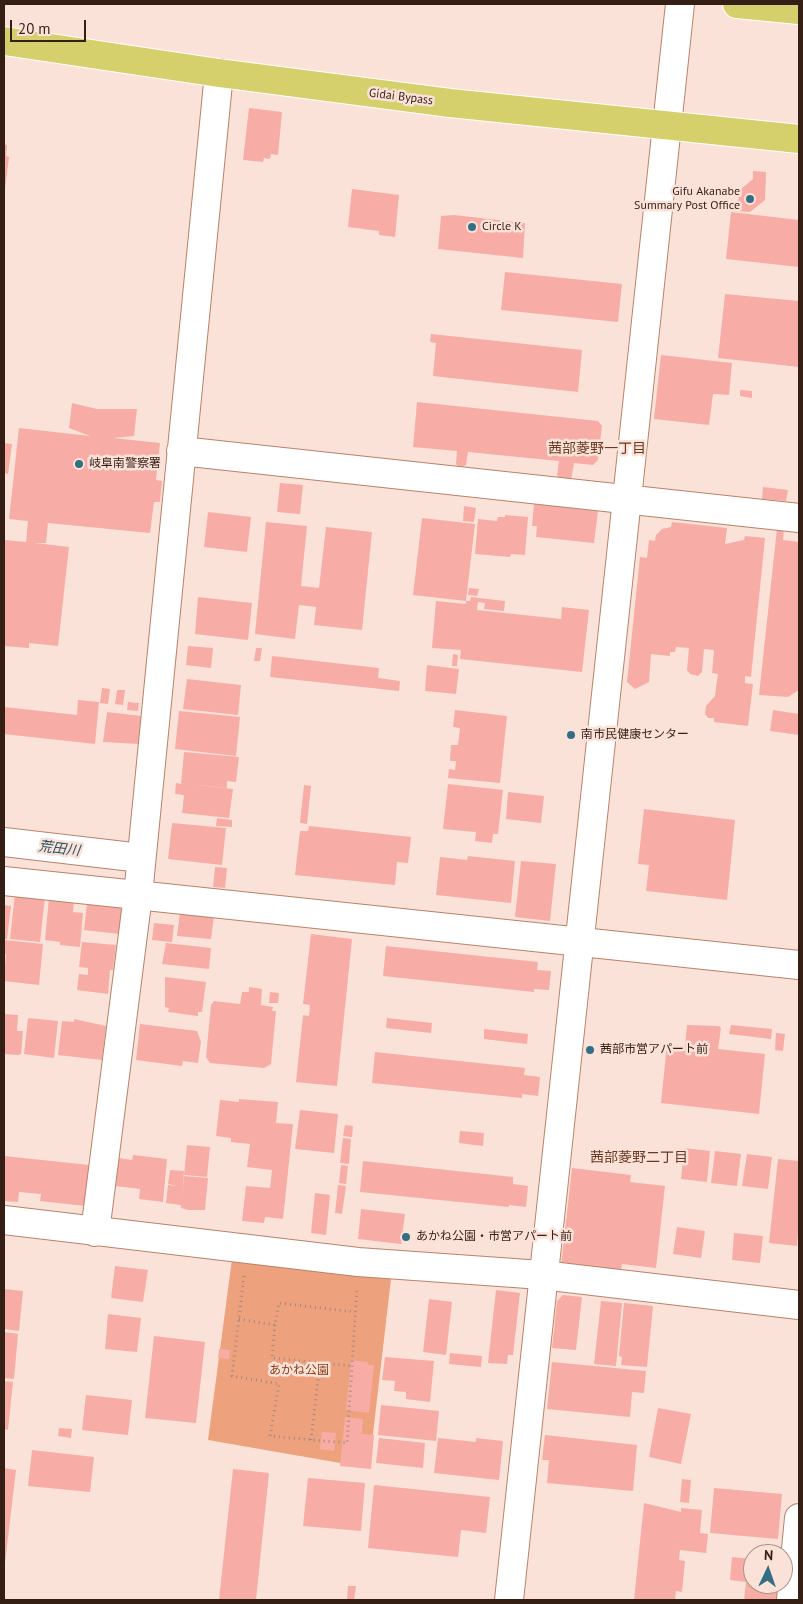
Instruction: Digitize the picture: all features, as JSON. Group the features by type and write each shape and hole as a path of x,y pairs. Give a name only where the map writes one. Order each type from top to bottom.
{"highway":[{"path":"737,4 799,10"},
{"name":"Gidai Bypass","path":"4,42 219,73 450,103 799,139"}],"street":[{"path":"509,1600 542,1275 680,4"},
{"path":"95,1232 138,895 219,73"},
{"path":"181,451 799,518"},
{"path":"4,842 141,858"},
{"path":"4,881 799,964"},
{"path":"4,1220 358,1262 542,1275 799,1305"},
{"path":"791,1600 798,1536"}],"path":[{"path":"245,1272 232,1376 279,1384 270,1436 347,1443 358,1262"},
{"path":"352,1366 272,1358 279,1302 355,1312"},
{"path":"239,1319 275,1325"},
{"path":"311,1440 320,1363"}],"green space":[{"name":"あかね公園","path":"232,1259 391,1279 369,1468 208,1440"}],"building":[{"path":"249,108 282,112 278,155 271,154 270,159 264,158 263,162 243,160"},
{"path":"4,144 7,145 6,156 9,157 5,189"},
{"path":"753,171 766,172 765,200 750,212 726,210 739,199 735,194 753,179"},
{"path":"352,189 399,195 395,237 379,235 379,231 348,227"},
{"path":"731,212 799,220 799,267 726,259"},
{"path":"454,215 525,223 523,258 438,249 441,216"},
{"path":"505,272 622,284 618,322 501,310"},
{"path":"725,294 799,301 799,367 718,358"},
{"path":"431,334 582,350 578,392 433,376 436,343 430,342"},
{"path":"661,355 732,363 729,395 713,394 709,425 654,419"},
{"path":"740,390 752,391 752,398 740,396"},
{"path":"417,402 598,421 602,426 598,460 593,465 574,463 571,480 557,476 559,461 468,452 466,465 460,468 456,464 457,451 413,447"},
{"path":"72,403 97,409 137,409 134,436 113,438 160,443 156,480 162,481 160,502 154,502 150,533 48,523 46,543 35,543 69,547 58,646 29,643 29,648 4,646 4,540 26,542 28,521 9,519 19,428 90,436 69,428"},
{"path":"4,443 12,444 8,474 4,473"},
{"path":"280,483 303,485 300,514 277,512"},
{"path":"763,487 788,490 786,501 762,499"},
{"path":"534,504 598,511 594,543 536,537 537,526 532,526"},
{"path":"464,506 476,508 474,522 463,521"},
{"path":"208,512 251,517 247,552 204,547"},
{"path":"505,515 528,517 525,555 511,554 510,557 475,554 478,519 497,521 498,517 505,517"},
{"path":"422,518 475,524 466,601 413,595"},
{"path":"266,522 307,526 301,586 319,588 326,527 372,532 362,630 314,625 316,607 299,605 295,639 255,634"},
{"path":"672,522 727,528 725,544 744,540 745,536 765,538 751,677 745,676 745,683 753,684 748,726 714,722 714,718 708,718 705,714 706,706 715,696 718,674 712,673 714,650 704,649 702,672 698,676 690,674 687,670 689,648 676,647 675,652 670,652 670,656 651,654 649,682 635,689 627,682 640,557 647,558 649,540 655,541 656,535 662,529 671,527"},
{"path":"777,528 784,528 783,540 799,542 799,690 788,697 759,695"},
{"path":"469,588 479,589 477,596 468,595"},
{"path":"198,597 252,603 248,640 195,634"},
{"path":"471,597 505,601 504,611 484,609 485,603 478,602 477,610 561,619 562,607 589,610 582,672 460,659 461,650 432,648 436,601 466,604 466,601 470,601"},
{"path":"188,646 213,648 211,668 186,665"},
{"path":"256,648 262,648 260,661 254,661"},
{"path":"453,654 458,655 457,666 452,666"},
{"path":"272,656 379,668 378,678 400,681 399,691 270,677"},
{"path":"427,665 459,669 456,694 425,691"},
{"path":"187,679 241,685 238,715 183,709"},
{"path":"102,688 110,689 108,704 100,703"},
{"path":"117,690 125,690 123,705 115,704"},
{"path":"78,700 99,702 95,744 4,734 4,707 77,715"},
{"path":"128,702 139,703 138,711 127,710"},
{"path":"455,710 507,716 500,783 448,778 449,769 455,770 456,761 450,761 451,745 458,745 460,728 453,727"},
{"path":"773,710 799,714 799,735 770,731"},
{"path":"179,711 240,717 236,756 175,749"},
{"path":"107,712 141,716 138,744 103,742"},
{"path":"184,752 239,757 236,782 227,781 227,788 189,784 233,789 229,818 182,813 184,795 175,794 176,783 181,784"},
{"path":"448,784 503,790 498,834 493,834 492,843 475,841 476,832 443,829"},
{"path":"304,785 311,786 307,824 300,823"},
{"path":"508,792 544,796 541,823 506,819"},
{"path":"644,809 735,820 727,900 646,891 649,865 638,864"},
{"path":"217,818 232,820 232,827 216,826"},
{"path":"172,823 226,828 222,865 168,859"},
{"path":"309,826 411,837 408,863 397,862 395,885 295,875 300,831 308,831"},
{"path":"468,856 515,861 511,903 436,895 440,857 467,860"},
{"path":"521,861 556,864 550,921 515,917"},
{"path":"215,867 227,868 225,888 213,887"},
{"path":"15,894 45,897 40,942 10,939"},
{"path":"49,898 74,901 73,912 83,913 80,947 60,945 60,942 45,940"},
{"path":"87,904 122,908 119,934 84,930"},
{"path":"4,905 11,906 7,939 4,939"},
{"path":"180,912 214,916 211,939 177,936"},
{"path":"154,923 174,925 172,942 152,940"},
{"path":"311,934 352,939 337,1086 296,1082 303,1015 309,1016 310,1005 303,1004"},
{"path":"4,940 43,944 39,985 4,981 6,954 4,954"},
{"path":"82,942 116,945 113,970 110,970 108,994 77,990 79,974 88,975 88,968 79,967"},
{"path":"166,943 211,948 209,969 162,964"},
{"path":"386,946 538,962 537,970 551,971 549,990 534,989 534,992 383,976"},
{"path":"165,977 206,982 202,1012 198,1012 198,1016 168,1012 169,1008 165,1007"},
{"path":"249,987 262,989 261,1005 273,1007 272,1011 276,1011 271,1064 264,1068 210,1063 206,1057 211,1005 214,1001 240,1004 242,992 249,992"},
{"path":"270,992 279,993 278,1003 269,1003"},
{"path":"4,1014 18,1015 17,1031 23,1031 21,1054 4,1054"},
{"path":"28,1018 58,1021 54,1058 24,1054"},
{"path":"387,1018 432,1023 431,1033 386,1028"},
{"path":"74,1019 106,1026 102,1060 58,1055 62,1021 74,1022"},
{"path":"140,1024 197,1031 201,1042 198,1063 183,1061 182,1066 136,1060"},
{"path":"687,1025 719,1026 721,1028 718,1049 765,1054 759,1114 661,1103 667,1044 685,1046"},
{"path":"731,1025 772,1029 771,1039 729,1034"},
{"path":"484,1029 528,1034 527,1044 484,1039"},
{"path":"776,1033 785,1034 783,1051 775,1050"},
{"path":"375,1052 525,1068 524,1075 540,1077 538,1096 522,1094 522,1098 372,1083"},
{"path":"239,1099 278,1102 276,1123 293,1124 283,1219 265,1217 264,1223 242,1221 246,1186 270,1188 272,1170 247,1167 250,1144 231,1142 231,1138 216,1136 220,1100 239,1102"},
{"path":"300,1110 338,1114 334,1153 295,1149"},
{"path":"345,1125 353,1126 352,1137 343,1136"},
{"path":"460,1131 484,1133 483,1146 459,1143"},
{"path":"343,1138 351,1139 349,1164 340,1163"},
{"path":"187,1145 210,1147 207,1177 184,1175"},
{"path":"684,1148 710,1151 707,1182 681,1179"},
{"path":"715,1151 741,1154 737,1186 711,1183"},
{"path":"747,1154 772,1157 768,1189 742,1186"},
{"path":"133,1155 167,1159 163,1202 139,1199 140,1189 116,1186 119,1158 132,1160"},
{"path":"4,1156 89,1165 85,1206 40,1201 41,1194 19,1192 18,1202 4,1201"},
{"path":"778,1159 799,1161 797,1246 769,1243"},
{"path":"363,1161 513,1177 513,1184 528,1186 526,1207 509,1205 509,1207 360,1192"},
{"path":"341,1165 348,1166 346,1184 339,1183"},
{"path":"572,1168 631,1175 630,1182 665,1186 656,1268 622,1264 621,1272 561,1266"},
{"path":"170,1170 184,1171 182,1196 184,1176 208,1178 205,1210 188,1210 181,1208 181,1205 166,1203 168,1185 177,1186 168,1184"},
{"path":"338,1185 346,1186 342,1214 335,1213"},
{"path":"315,1193 330,1195 326,1235 311,1233"},
{"path":"361,1209 405,1214 401,1244 358,1239"},
{"path":"677,1227 705,1231 701,1258 673,1254"},
{"path":"734,1233 763,1236 760,1263 732,1260"},
{"path":"115,1266 148,1270 143,1302 111,1298"},
{"path":"4,1289 23,1291 19,1331 4,1329"},
{"path":"496,1290 520,1293 513,1355 508,1355 507,1364 488,1363"},
{"path":"563,1295 582,1297 576,1350 552,1348 557,1301"},
{"path":"429,1299 452,1302 446,1355 423,1352"},
{"path":"601,1301 622,1303 616,1366 594,1364"},
{"path":"624,1303 653,1306 647,1367 621,1365 622,1357 619,1356"},
{"path":"108,1314 141,1318 137,1352 105,1349"},
{"path":"4,1332 18,1334 14,1379 4,1378"},
{"path":"154,1336 205,1342 196,1423 145,1418"},
{"path":"219,1349 230,1350 229,1359 218,1358"},
{"path":"450,1353 482,1356 481,1367 449,1364"},
{"path":"385,1357 434,1361 430,1402 406,1399 406,1392 394,1391 395,1381 382,1380"},
{"path":"351,1360 368,1362 368,1365 374,1365 369,1413 346,1410"},
{"path":"552,1362 646,1371 644,1393 632,1392 630,1417 547,1409"},
{"path":"4,1381 13,1382 8,1430 4,1429"},
{"path":"86,1395 132,1400 128,1435 82,1430"},
{"path":"381,1405 439,1411 436,1441 378,1435"},
{"path":"658,1408 691,1414 681,1464 649,1457"},
{"path":"345,1417 363,1419 362,1434 374,1435 371,1469 340,1466"},
{"path":"59,1428 72,1429 71,1438 58,1436"},
{"path":"322,1432 336,1433 334,1451 320,1449"},
{"path":"545,1435 637,1445 633,1491 547,1483 549,1460 542,1460"},
{"path":"379,1438 425,1443 423,1468 376,1463"},
{"path":"438,1438 476,1442 476,1438 503,1441 499,1480 434,1473"},
{"path":"32,1450 94,1457 90,1492 28,1486"},
{"path":"4,1468 16,1470 5,1563 4,1563"},
{"path":"233,1469 269,1473 256,1600 219,1600"},
{"path":"308,1478 365,1483 361,1531 303,1526"},
{"path":"682,1479 691,1480 689,1503 680,1502"},
{"path":"374,1485 490,1497 486,1533 461,1530 458,1557 368,1548"},
{"path":"714,1488 782,1494 778,1539 710,1533"},
{"path":"644,1503 681,1512 681,1508 702,1510 700,1533 708,1534 706,1553 680,1550 679,1560 685,1561 682,1592 676,1591 675,1600 634,1600"},
{"path":"732,1557 743,1558 743,1582 730,1580"},
{"path":"348,1586 356,1586 354,1600 347,1600"},
{"path":"745,1594 777,1594 776,1600 744,1600"}],"place":[{"name":"Gifu Akanabe Summary Post Office","path":"750,199"},
{"name":"Circle K","path":"472,227"},
{"name":"岐阜南警察署","path":"79,464"},
{"name":"南市民健康センター","path":"571,735"},
{"name":"茜部市営アパート前","path":"590,1050"},
{"name":"あかね公園・市営アパート前","path":"406,1237"}],"district":[{"name":"茜部菱野一丁目","path":"597,449"},
{"name":"茜部菱野二丁目","path":"639,1158"}],"water label":[{"name":"荒田川","path":"59,849"}]}
